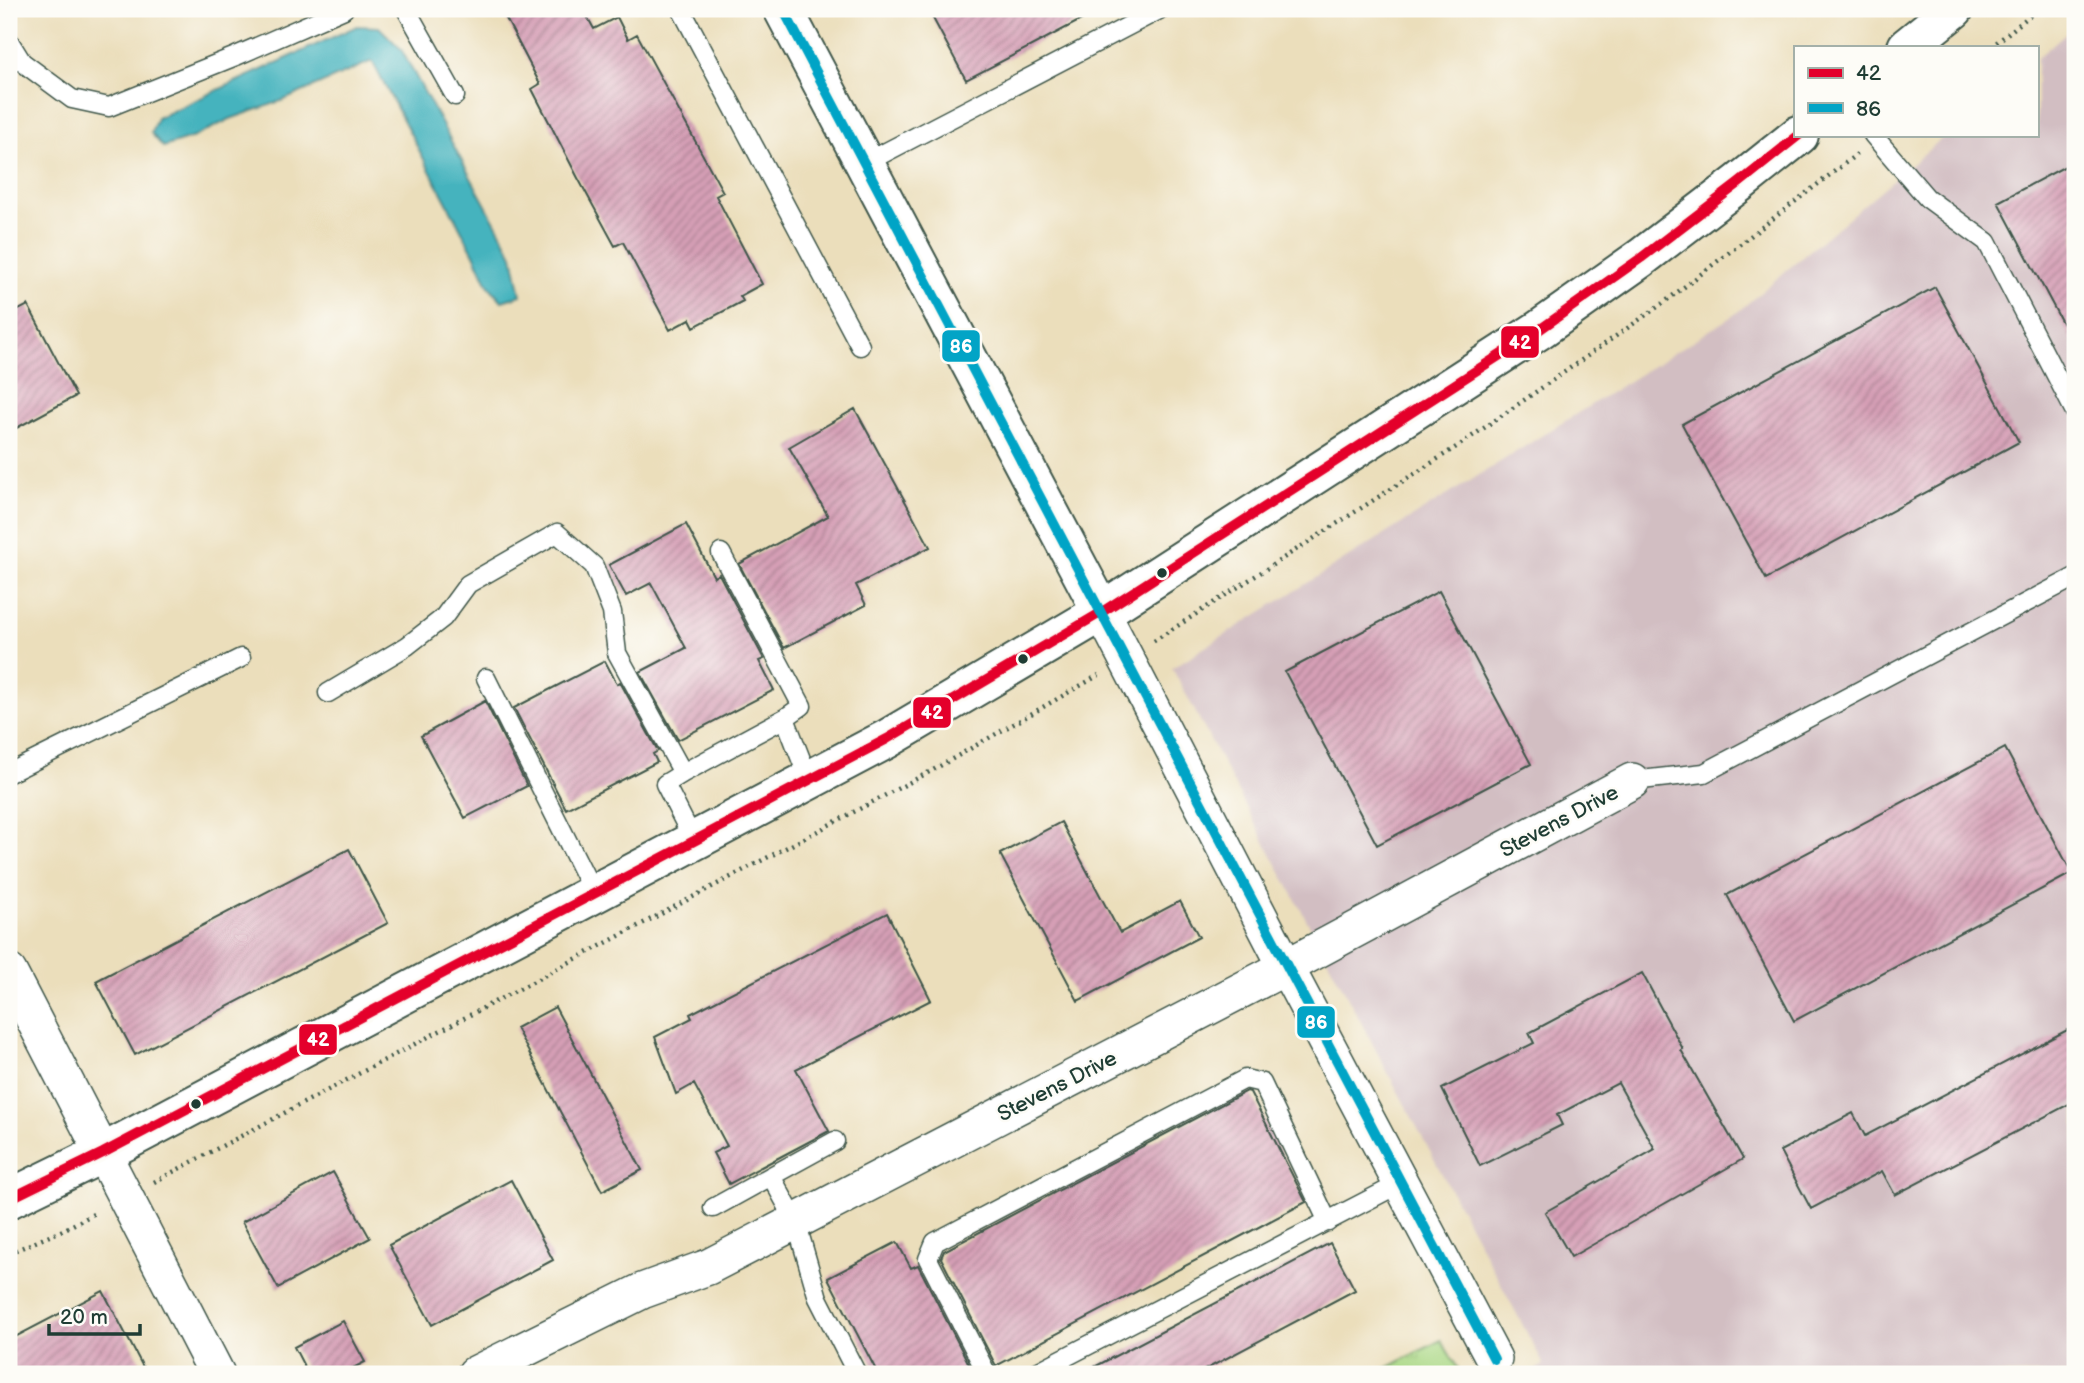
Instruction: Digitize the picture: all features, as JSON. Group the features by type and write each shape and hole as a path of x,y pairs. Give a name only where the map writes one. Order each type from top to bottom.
{"main road":[{"path":"783,9 1102,612"},
{"path":"1908,46 1954,9"},
{"path":"9,1199 103,1153 887,739 1102,612 1539,330 1641,258 1799,136"}],"street":[{"path":"1102,612 1494,1359"},
{"name":"Stevens Drive","path":"475,1374 642,1290 708,1268 1286,967 1632,781"},
{"path":"9,972 217,1374"}],"lane":[{"path":"9,41 22,62 72,99 109,107 344,9"},
{"path":"406,9 455,96"},
{"path":"681,9 860,346"},
{"path":"865,163 1161,9"},
{"path":"1874,136 1927,198 1987,242 2075,412"},
{"path":"328,693 407,646 443,618 468,584 557,533 594,566 612,612 617,653 683,773"},
{"path":"694,841 665,784 802,706 721,553"},
{"path":"1632,781 1704,774 2075,577"},
{"path":"9,773 241,658"},
{"path":"486,678 594,894"},
{"path":"785,718 809,780"},
{"path":"987,1374 929,1259 935,1242 1245,1079 1262,1083 1328,1222"},
{"path":"713,1208 835,1141"},
{"path":"771,1176 796,1222 818,1298 856,1374"},
{"path":"1033,1374 1401,1183"}],"path":[{"path":"1992,46 2038,9"}],"shaded area":[{"path":"2075,25 2075,1374 1528,1374 1544,1365 1172,668 1734,315 1945,136 2038,136 2038,57"}],"green space":[{"path":"1441,1340 1461,1374 1375,1374"}],"water":[{"path":"357,26 379,27 401,49 513,255 521,295 502,301 488,285 372,61 284,100 230,119 194,137 163,147 151,133 157,118"}],"building":[{"path":"501,9 583,9 594,29 617,17 628,39 637,34 723,192 716,196 762,284 740,296 743,301 694,327 690,319 670,330 623,242 615,246 578,178 532,89 540,84"},
{"path":"928,9 1102,9 966,80"},
{"path":"2075,161 2075,347 1998,202"},
{"path":"1935,287 2019,442 1766,579 1682,424"},
{"path":"28,305 76,396 9,432 9,315"},
{"path":"855,409 930,547 856,585 866,605 784,648 739,564 828,516 789,447"},
{"path":"686,524 714,577 719,574 764,659 759,661 774,690 678,740 640,672 686,648 651,583 626,596 609,565"},
{"path":"1439,591 1531,764 1377,845 1285,672"},
{"path":"605,661 617,684 620,682 658,751 653,754 657,762 566,809 514,708"},
{"path":"485,701 527,786 465,818 421,736"},
{"path":"2005,748 2072,873 1794,1021 1727,895"},
{"path":"1061,822 1120,933 1180,901 1199,937 1078,1001 1000,854"},
{"path":"349,849 388,923 135,1055 96,981"},
{"path":"887,913 931,1000 796,1069 829,1131 729,1184 713,1153 727,1146 694,1084 676,1094 655,1037 692,1018 690,1014"},
{"path":"1642,973 1683,1049 1681,1050 1743,1159 1571,1257 1545,1212 1655,1149 1618,1083 1557,1115 1562,1125 1480,1166 1442,1089 1534,1043 1529,1033"},
{"path":"555,1007 642,1170 602,1191 516,1028"},
{"path":"2075,1026 2075,1101 1895,1195 1882,1171 1811,1209 1780,1151 1853,1113 1865,1136"},
{"path":"1247,1091 1250,1092 1306,1202 996,1366 941,1258 944,1251"},
{"path":"333,1172 370,1238 278,1288 242,1222"},
{"path":"511,1180 553,1260 432,1325 389,1245"},
{"path":"897,1242 911,1268 918,1265 974,1374 878,1374 828,1278"},
{"path":"1330,1243 1355,1290 1197,1374 1081,1374"},
{"path":"103,1291 143,1367 129,1374 9,1374 9,1340"},
{"path":"343,1321 365,1362 341,1374 308,1374 294,1347"}],"transit line":[{"name":"86","path":"783,9 1494,1359"},
{"name":"42","path":"9,1199 103,1153 887,739 1102,612 1539,330 1641,258 1798,136"}]}
